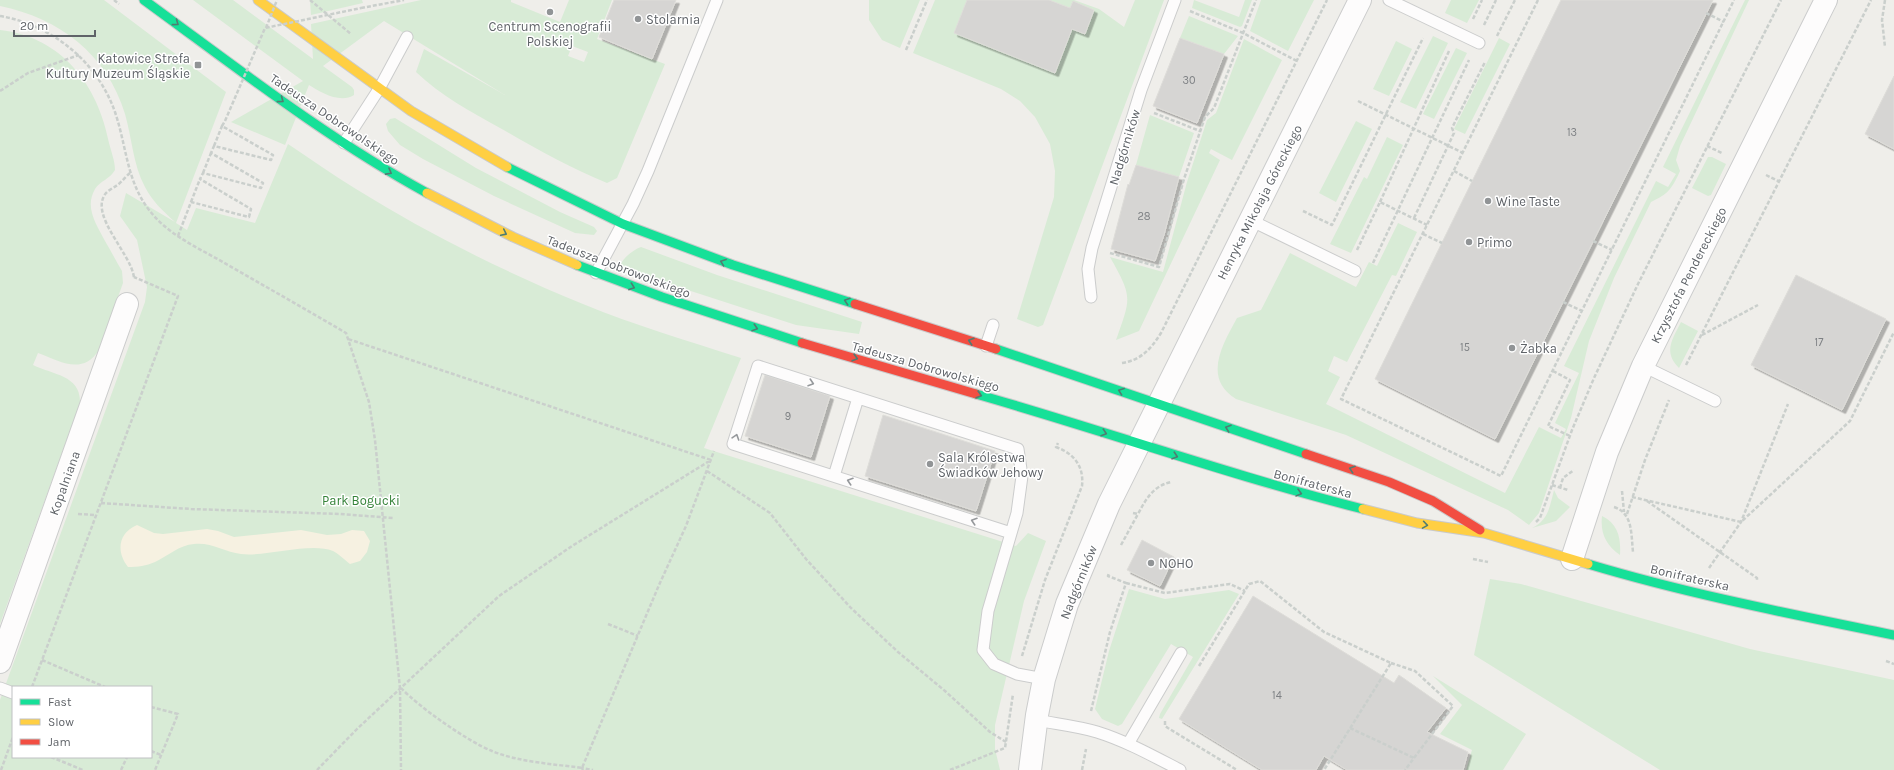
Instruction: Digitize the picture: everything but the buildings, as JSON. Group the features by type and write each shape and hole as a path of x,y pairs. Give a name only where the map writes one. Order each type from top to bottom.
{"street":[{"name":"Tadeusza Dobrowolskiego","path":"144,0 236,67 381,168 466,214 513,237 596,273 662,297 790,339 1046,414 1138,444"},
{"path":"258,0 411,111 492,160 623,224 733,265 986,346 1158,404"},
{"name":"Henryka Mikołaja Góreckiego","path":"1158,404 1360,0"},
{"name":"Krzysztofa Pendereckiego","path":"1572,559 1591,499 1625,406 1643,366 1826,0"},
{"name":"Kopalniana","path":"0,662 127,304"},
{"name":"Nadgórników","path":"1030,770 1036,720 1044,679 1067,604 1109,504 1158,404"},
{"name":"Bonifraterska","path":"1158,404 1389,482 1433,501 1484,533"},
{"name":"Bonifraterska","path":"1138,444 1328,501 1417,524 1484,533 1629,576 1799,616 1894,635"}],"lane":[{"path":"596,273 623,224 648,171 716,0"},
{"path":"1389,0 1479,43"},
{"name":"Nadgórników","path":"1092,297 1088,269 1092,248 1141,90 1174,2"},
{"path":"344,143 379,89 407,37"},
{"path":"1250,220 1355,271"},
{"path":"986,346 993,325"},
{"path":"1011,533 734,444 758,366 1018,449 1022,476 1017,513 988,612 983,650 994,664 1017,674 1044,679"},
{"path":"1643,366 1715,401"},
{"path":"834,476 858,398"},
{"path":"1128,744 1181,653"},
{"path":"0,688 12,692"},
{"path":"1036,720 1087,729 1128,744 1180,770"}],"path":[{"path":"178,236 210,153 277,0"},
{"path":"310,0 353,35"},
{"path":"265,28 404,0"},
{"path":"906,50 927,0"},
{"path":"1092,248 1159,266 1184,179 1205,117 1214,108 1256,0"},
{"path":"1471,24 1482,0"},
{"path":"1482,29 1496,0"},
{"path":"1494,43 1515,0"},
{"path":"1537,0 1454,172 1341,399 1501,476 1734,0"},
{"path":"1534,523 1540,518 1570,436 1594,378 1638,284 1781,0"},
{"path":"1629,576 1633,555 1627,514 1645,460 1677,382 1871,0"},
{"path":"1885,0 1882,20 1885,47"},
{"path":"1174,2 1243,33 1297,61"},
{"path":"1706,13 1724,22"},
{"path":"0,16 21,21 44,31 60,40 79,55 98,80 110,101 130,173 139,196 162,224 178,236 346,333 368,402 375,440 400,688 401,770"},
{"path":"1303,211 1332,225 1431,21"},
{"path":"1356,254 1414,129 1421,113 1421,108 1451,47"},
{"path":"0,91 28,73 79,55"},
{"path":"1373,262 1470,57"},
{"path":"1414,218 1454,133 1452,128 1487,57"},
{"path":"1358,101 1463,152"},
{"path":"1148,110 1200,131"},
{"path":"214,146 271,160 273,155 222,126"},
{"path":"203,173 261,188 263,183 210,153"},
{"path":"1454,172 1472,181"},
{"path":"127,304 134,277 104,217 101,207 106,193 117,186 130,173"},
{"path":"191,202 249,217 251,209 200,180"},
{"path":"1380,202 1427,225"},
{"path":"1423,234 1442,243"},
{"path":"1593,241 1612,250"},
{"path":"32,686 178,296 134,277"},
{"path":"1563,302 1582,311"},
{"path":"1701,335 1758,305"},
{"path":"1740,522 1850,421 1894,332"},
{"path":"348,339 711,460"},
{"path":"1553,371 1570,380 1548,426 1570,436"},
{"path":"1706,574 1740,522 1788,404"},
{"path":"582,769 686,526 714,451"},
{"path":"317,770 400,688 499,596 572,546 711,460"},
{"path":"707,471 770,514 806,559 851,608 898,652 945,691 990,732 1006,742"},
{"path":"1552,485 1622,509 1627,514"},
{"path":"1632,497 1740,522"},
{"path":"1644,500 1757,578 1757,585"},
{"path":"100,503 191,509 340,514 393,518"},
{"path":"1120,548 1138,514"},
{"path":"1111,569 1108,576 1165,593 1230,584 1245,590"},
{"path":"1196,670 1249,584 1260,581 1324,632 1391,663 1415,670 1453,706 1405,770"},
{"path":"1082,770 1087,740 1087,729 1110,632 1126,582"},
{"path":"608,624 638,636"},
{"path":"42,660 103,686"},
{"path":"1324,770 1391,663"},
{"path":"400,688 437,717 473,742 492,751 513,757 593,770"},
{"path":"152,706 178,714 155,770"},
{"path":"1167,717 1165,726 1237,770"},
{"path":"1350,728 1414,758"},
{"path":"1,770 12,742"},
{"path":"950,770 1005,748"},
{"path":"152,752 161,756"},
{"path":"53,758 83,770"},
{"path":"121,770 127,758"}],"green space":[{"name":"Park Bogucki","path":"0,0 104,0 226,92 176,223 187,230 196,208 255,223 288,144 383,206 439,237 525,279 602,312 741,358 704,448 1016,546 1028,533 1046,541 1024,601 995,725 995,749 1000,770 0,770 0,700 145,302 147,287 137,240 120,216 126,193 175,222 154,201 141,179 135,161 125,114 117,93 106,74 93,57 78,42 61,30 22,12 0,6"},
{"path":"193,0 233,0 313,59 311,24 421,0 511,0 511,2 560,22 569,0 612,0 597,39 665,64 617,178 607,183 539,150 446,96 416,72 424,49 505,95 384,21 323,66 352,87 354,90 354,95 337,98 324,94 309,85 285,145 231,122 303,81","holes":["572,46 588,52 584,62 568,56"]},
{"path":"310,0 362,0 363,3 311,15"},
{"path":"869,0 920,0 900,48 882,40 869,20"},
{"path":"935,0 975,0 1055,72 1072,29 1085,34 1094,10 1073,2 1070,8 1049,0 1074,0 1099,9 1124,27 1135,0 1164,0 1043,325 1038,327 1017,319 1054,197 1055,171 1050,144 1035,117 1020,101 1001,89 913,53"},
{"path":"1194,0 1239,17 1245,0 1252,0 1242,26 1240,27 1192,8"},
{"path":"1261,0 1314,0 1288,51 1250,31"},
{"path":"1451,0 1479,0 1467,23 1445,13"},
{"path":"1745,0 1749,0 1680,146 1676,160 1680,171 1672,187 1662,196 1651,202 1614,278 1589,341 1571,418 1539,513 1529,525 1508,510 1346,435 1236,399 1226,391 1220,381 1218,360 1226,339 1237,318 1261,310 1290,253 1356,287 1369,262 1377,266 1398,223 1417,232 1396,276 1392,275 1347,362 1334,356 1328,371 1340,377 1326,404 1505,493 1539,427 1561,438 1566,429 1555,423 1579,373 1564,366 1656,181 1668,187 1676,174 1663,167"},
{"path":"1189,16 1238,36 1224,54 1180,38"},
{"path":"0,30 22,34 42,42 59,54 74,67 96,102 104,122 114,160 115,170 95,189 92,196 91,210 99,229 122,271 123,283 99,350 92,358 85,363 70,364 38,353 33,365 71,381 79,394 80,403 0,624"},
{"path":"1433,36 1448,43 1416,109 1400,102"},
{"path":"1499,38 1510,44 1465,134 1454,129"},
{"path":"1244,39 1282,60 1232,160 1211,149 1209,153 1220,160 1139,331 1116,340 1125,315 1127,298 1123,281 1110,257 1163,272 1187,182 1207,120 1216,113"},
{"path":"1396,41 1412,49 1389,96 1373,89"},
{"path":"1456,48 1467,53 1434,119 1423,114"},
{"path":"1150,115 1194,133 1179,177 1136,165"},
{"path":"395,118 476,168 560,212 594,227 597,231 594,235 575,233 494,196 423,159 400,145 388,131 386,124 390,119"},
{"path":"1356,121 1372,129 1336,202 1319,193"},
{"path":"1387,137 1403,145 1351,253 1330,244 1364,177 1367,179"},
{"path":"1708,157 1712,157 1726,164 1711,195 1708,196 1692,188"},
{"path":"641,247 717,275 862,322 859,334 796,325 623,269 620,265 624,259"},
{"path":"1681,322 1698,331 1679,368 1671,357 1670,351 1672,340"},
{"path":"1554,490 1558,498 1570,507 1556,521 1532,528 1542,521 1548,512"},
{"path":"1602,516 1615,527 1620,542 1620,555 1611,547 1605,538 1602,528"},
{"path":"1490,579 1521,584 1750,649 1894,680 1894,770 1660,770 1474,655"},
{"path":"1129,589 1165,599 1229,590 1239,594 1162,719 1159,718 1160,714 1193,657 1171,644 1122,724 1118,726 1102,719 1095,709 1109,651"},
{"path":"1433,676 1526,734 1503,770 1466,770 1472,750 1440,734 1462,705"}],"sand":[{"path":"137,525 154,533 163,534 207,529 218,531 234,537 301,530 327,535 341,534 352,530 364,531 370,541 367,552 360,561 350,564 335,552 324,549 313,548 263,554 241,554 206,544 194,544 183,546 155,562 128,567 122,555 121,543 126,533"}],"traffic: fast":[{"path":"144,0 247,76 317,125 390,172 427,193"},
{"path":"507,167 623,224 733,265 855,304"},
{"path":"577,265 662,297 802,343"},
{"path":"996,349 1306,454"},
{"path":"976,394 1217,468 1363,509"},
{"path":"1588,564 1702,594 1894,635"}],"traffic: slow":[{"path":"258,0 411,111 507,167"},
{"path":"427,193 513,237 577,265"},
{"path":"1363,509 1417,523 1484,533 1588,564"}],"traffic: jam":[{"path":"855,304 996,349"},
{"path":"802,343 976,394"},
{"path":"1306,454 1389,482 1433,501 1480,530"}],"place":[{"name":"Centrum Scenografii Polskiej","path":"550,12"},
{"name":"Stolarnia","path":"638,19"},
{"name":"Katowice Strefa Kultury Muzeum Śląskie","path":"198,65"},
{"name":"Wine Taste","path":"1488,201"},
{"name":"Primo","path":"1469,242"},
{"name":"Żabka","path":"1512,348"},
{"name":"Sala Królestwa Świadków Jehowy","path":"930,464"},
{"name":"NOHO","path":"1151,563"}]}
